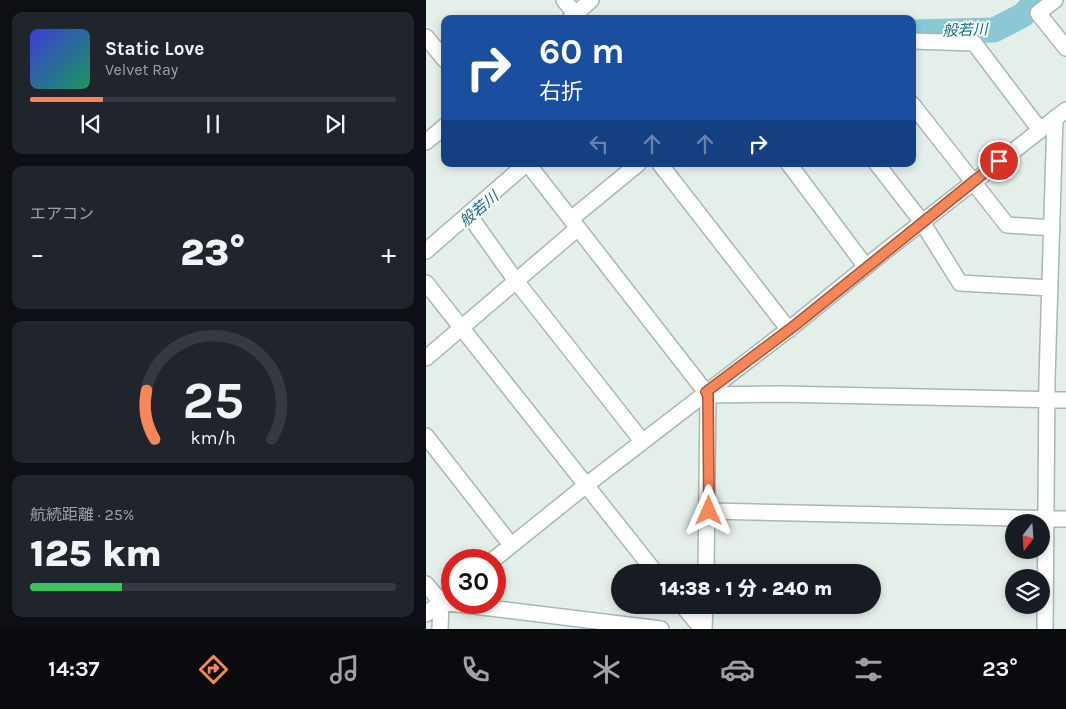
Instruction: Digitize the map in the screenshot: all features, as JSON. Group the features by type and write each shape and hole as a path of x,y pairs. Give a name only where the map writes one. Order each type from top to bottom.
{"street":[{"path":"564,0 572,15"},
{"path":"573,15 591,0"},
{"path":"1055,0 1038,13 1066,48"},
{"path":"426,37 441,55"},
{"path":"916,41 974,43 1040,130"},
{"path":"916,109 1007,224 1052,228"},
{"path":"506,549 642,441 789,330 866,266 1060,114"},
{"path":"1046,514 1052,228 1060,114"},
{"path":"426,142 441,129"},
{"path":"426,251 524,167"},
{"path":"529,167 707,393 709,511 706,564"},
{"path":"426,358 516,280 635,167"},
{"path":"662,167 789,330"},
{"path":"791,167 866,266"},
{"path":"879,167 922,222 960,283 1050,288"},
{"path":"469,215 516,280 642,441"},
{"path":"426,283 584,486 648,564"},
{"path":"707,393 1066,400"},
{"path":"426,436 511,545"},
{"path":"709,511 1005,518"},
{"path":"1050,519 1066,519"},
{"path":"1045,629 1046,559"},
{"path":"426,584 441,594"},
{"path":"426,614 441,601"},
{"path":"506,609 572,623 661,629"},
{"path":"440,629 443,614"},
{"path":"690,614 703,629"},
{"path":"703,629 704,614"}],"waterway":[{"name":"般若川","path":"916,32 994,30 1023,15 1038,0"}],"route":[{"path":"709,511 708,395 706,392 794,326 999,161"}]}
